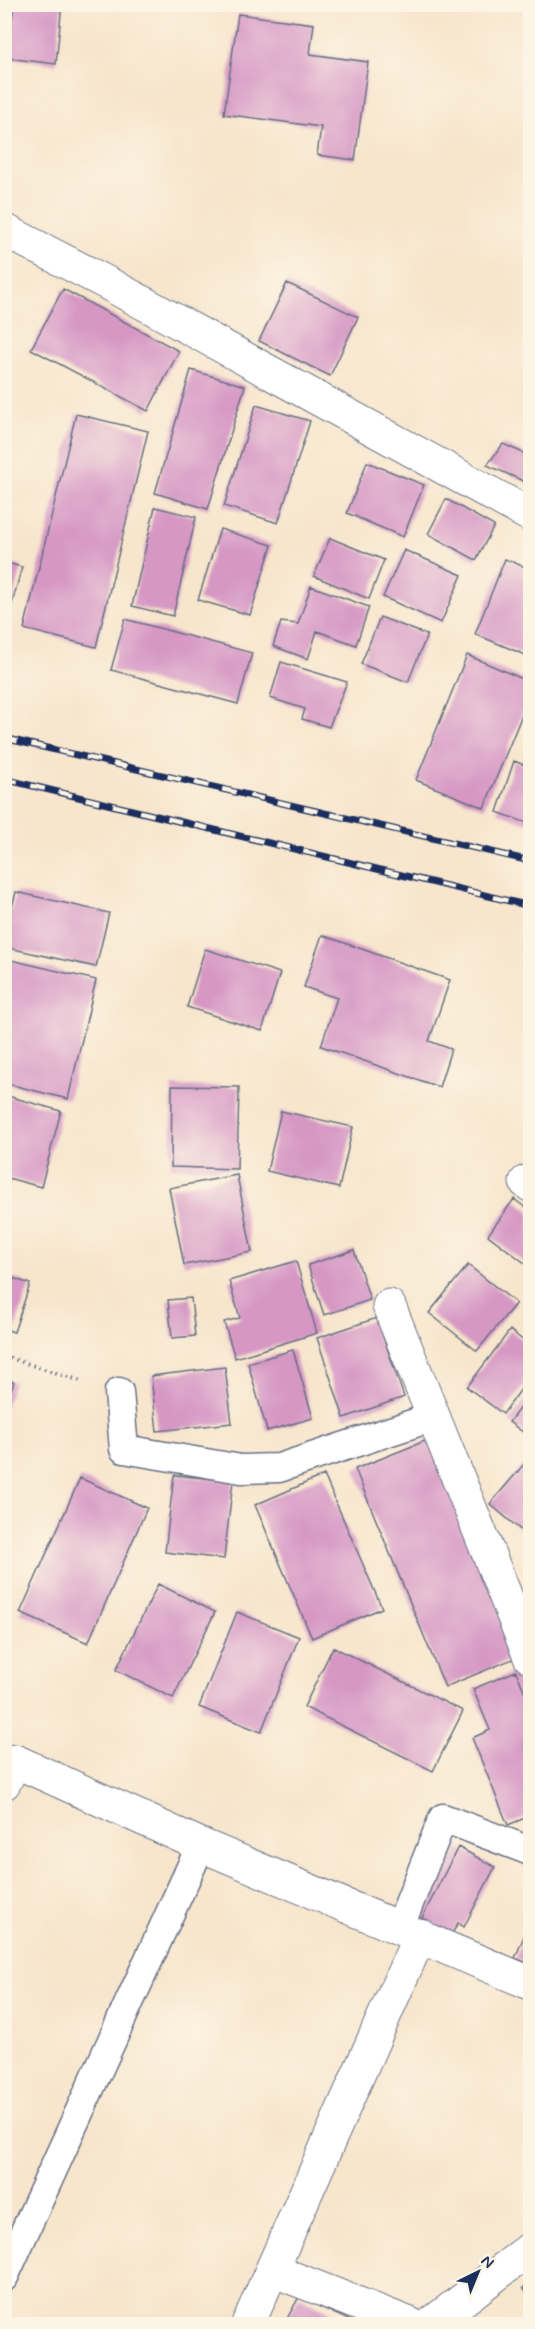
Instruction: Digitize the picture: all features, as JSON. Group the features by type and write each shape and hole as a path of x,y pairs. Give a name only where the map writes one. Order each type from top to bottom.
{"street":[{"path":"4,230 107,283 531,515"},
{"path":"389,1306 531,1657"},
{"path":"4,1783 15,1761 201,1845 531,1983"},
{"path":"248,2325 410,1931"},
{"path":"431,2325 531,2249"},
{"path":"272,2270 410,2325"}],"lane":[{"path":"119,1392 124,1449 241,1468 279,1468 433,1417"},
{"path":"410,1931 443,1818 531,1851"},
{"path":"4,2277 201,1845"}],"path":[{"path":"4,1356 119,1392"}],"building":[{"path":"14,4 62,4 56,64 7,58"},
{"path":"238,14 314,24 310,54 368,62 355,160 317,155 321,127 224,114"},
{"path":"287,283 358,317 330,376 259,341"},
{"path":"63,289 179,351 148,411 31,349"},
{"path":"191,370 245,386 208,509 155,493"},
{"path":"256,405 310,421 278,523 224,506"},
{"path":"76,414 148,431 96,647 24,629"},
{"path":"503,444 530,456 530,484 487,465"},
{"path":"367,462 424,485 403,537 347,513"},
{"path":"446,499 494,526 476,560 428,534"},
{"path":"155,507 196,517 173,616 132,606"},
{"path":"220,529 272,545 250,615 198,600"},
{"path":"330,538 384,560 369,599 314,576"},
{"path":"404,550 462,575 441,623 383,597"},
{"path":"505,559 530,569 530,657 475,634"},
{"path":"4,562 22,567 11,607 4,605"},
{"path":"311,586 369,607 356,645 317,631 308,659 273,646 281,622 298,624"},
{"path":"380,617 427,635 408,682 361,664"},
{"path":"125,619 252,653 238,704 111,670"},
{"path":"467,655 530,682 530,695 484,808 416,780"},
{"path":"281,662 347,682 329,727 302,719 305,709 270,698"},
{"path":"514,761 530,767 530,824 497,812"},
{"path":"16,892 109,913 96,967 4,947 4,937"},
{"path":"322,935 450,980 429,1041 451,1049 439,1087 321,1046 337,998 304,987"},
{"path":"205,949 280,973 262,1031 187,1007"},
{"path":"7,959 96,980 68,1099 4,1083 4,969"},
{"path":"172,1086 239,1087 237,1169 171,1167"},
{"path":"4,1095 61,1111 41,1187 4,1177"},
{"path":"281,1111 353,1127 339,1188 267,1171"},
{"path":"237,1175 252,1252 184,1265 169,1188"},
{"path":"514,1199 530,1211 530,1267 488,1235"},
{"path":"354,1250 370,1300 324,1315 308,1265"},
{"path":"296,1261 317,1333 235,1358 224,1322 240,1318 229,1281"},
{"path":"468,1265 516,1303 477,1351 429,1313"},
{"path":"4,1275 30,1284 14,1332 4,1329"},
{"path":"530,1295 530,1311 523,1305"},
{"path":"191,1298 195,1336 172,1338 168,1300"},
{"path":"377,1318 404,1397 344,1418 317,1338"},
{"path":"510,1330 530,1346 530,1377 503,1414 467,1387"},
{"path":"293,1350 313,1418 267,1431 248,1363"},
{"path":"225,1367 232,1423 157,1431 151,1376"},
{"path":"4,1378 14,1382 5,1407 4,1407"},
{"path":"530,1394 530,1437 509,1422"},
{"path":"430,1439 520,1656 445,1687 355,1469"},
{"path":"530,1457 530,1538 490,1504"},
{"path":"174,1475 233,1481 224,1559 165,1552"},
{"path":"324,1475 382,1608 312,1638 255,1505"},
{"path":"80,1478 147,1508 88,1643 20,1613"},
{"path":"158,1584 215,1612 173,1698 116,1670"},
{"path":"237,1612 299,1637 261,1732 199,1707"},
{"path":"333,1647 463,1711 433,1771 304,1707"},
{"path":"516,1671 530,1705 530,1816 508,1825 472,1738 490,1730 473,1689"},
{"path":"458,1847 495,1867 464,1927 458,1923 449,1939 419,1924"},
{"path":"530,1922 530,1964 515,1958"},
{"path":"530,2282 530,2299 523,2288"},
{"path":"299,2297 357,2324 284,2324"}],"railway":[{"path":"4,738 530,861"},
{"path":"4,779 530,906"}]}
